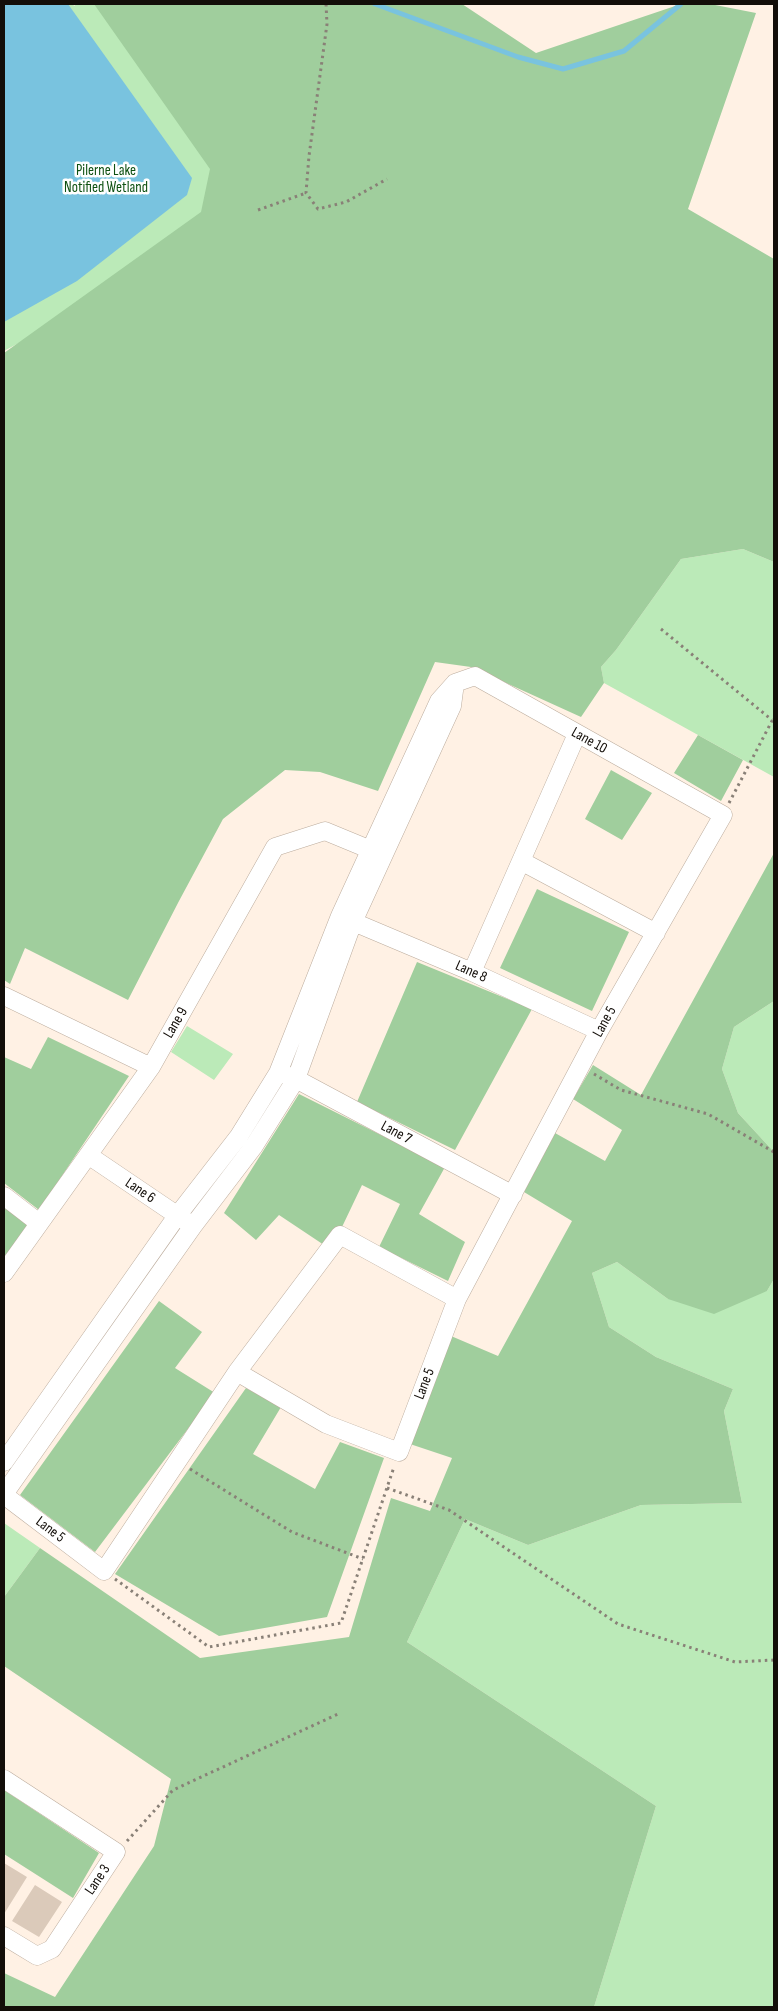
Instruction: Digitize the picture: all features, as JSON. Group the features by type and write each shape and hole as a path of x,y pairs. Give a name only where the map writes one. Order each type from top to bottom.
{"street":[{"name":"Lane 10","path":"455,683 475,676 723,815"},
{"path":"4,1494 193,1226 254,1146 296,1079 371,850 439,701 455,683"},
{"path":"4,1462 177,1216 239,1136 278,1073 347,919 452,706 455,683"},
{"path":"472,972 577,734"},
{"name":"Lane 5","path":"399,1452 457,1299 599,1031 723,815"},
{"name":"Lane 9","path":"4,1273 151,1067 276,847 325,831 371,850"},
{"path":"521,861 656,933"},
{"name":"Lane 8","path":"347,919 472,972 599,1031"},
{"path":"4,996 151,1067"},
{"name":"Lane 7","path":"278,1073 296,1079 513,1195"},
{"name":"Lane 6","path":"88,1155 193,1226"},
{"path":"4,1196 39,1223"},
{"path":"104,1572 238,1372 340,1235 457,1299"},
{"path":"238,1372 326,1424 399,1452"},
{"name":"Lane 5","path":"4,1494 104,1572"},
{"name":"Lane 3","path":"4,1778 116,1852 52,1950 37,1956 4,1936"}],"path":[{"path":"326,4 327,24 309,156 306,194 318,209 346,202 387,179"},
{"path":"258,210 306,194"},
{"path":"661,629 773,719 723,815"},
{"path":"581,1066 621,1090 708,1114 774,1152"},
{"path":"104,1572 209,1647 341,1622 399,1452"},
{"path":"179,1462 292,1532 363,1559"},
{"path":"387,1488 449,1510 618,1624 735,1662 774,1660"},
{"path":"116,1852 173,1790 338,1714"}],"green space":[{"name":"Pilerne Lake Notified Wetland","path":"4,4 73,4 74,6 77,4 108,4 256,215 4,351"},
{"path":"94,4 462,4 536,53 681,4 710,4 756,13 688,209 774,259 774,562 743,549 681,559 616,650 601,667 604,683 581,717 471,667 435,662 378,791 320,772 285,770 223,819 128,1000 25,948 10,984 4,980 4,353 201,212 210,169"},
{"path":"743,549 774,562 774,777 604,683 601,667 616,650 681,559"},
{"path":"698,735 743,760 721,801 674,773"},
{"path":"611,770 652,793 622,840 585,819"},
{"path":"774,853 774,1001 734,1027 722,1069 738,1113 774,1152 774,1279 767,1291 714,1314 668,1299 617,1262 592,1273 609,1327 656,1357 733,1389 724,1411 742,1503 641,1505 528,1545 465,1519 407,1642 656,1806 594,2007 4,2007 4,1973 55,1997 154,1846 171,1779 4,1666 4,1597 40,1548 200,1658 349,1637 391,1498 430,1511 452,1458 410,1444 451,1336 498,1356 572,1221 524,1192 555,1133 605,1161 622,1130 573,1099 593,1065 641,1095"},
{"path":"537,889 629,932 592,1011 500,968"},
{"path":"417,962 532,1009 455,1150 357,1102"},
{"path":"774,1001 774,1152 738,1113 722,1069 734,1027"},
{"path":"187,1026 233,1054 214,1080 171,1052"},
{"path":"48,1037 129,1076 39,1210 4,1183 4,1057 31,1069"},
{"path":"299,1094 445,1167 419,1214 465,1242 448,1281 379,1247 400,1204 362,1185 342,1227 324,1245 279,1215 256,1240 224,1213"},
{"path":"4,1203 30,1223 4,1257"},
{"path":"617,1262 668,1299 767,1291 774,1279 774,2007 594,2007 656,1806 407,1642 465,1519 528,1545 641,1505 742,1503 724,1411 733,1389 656,1357 609,1327 592,1273"},
{"path":"159,1301 202,1332 175,1368 215,1393 95,1552 20,1495"},
{"path":"246,1388 281,1407 253,1454 315,1489 340,1442 384,1458 327,1617 219,1636 115,1574"},
{"path":"4,1523 40,1548 4,1597"},
{"path":"4,1790 99,1853 73,1898 4,1854"}],"water":[{"name":"Pilerne Lake Notified Wetland","path":"4,4 68,4 192,178 187,195 77,281 4,322"}],"building":[{"path":"4,1863 27,1877 4,1914"},
{"path":"35,1885 62,1902 39,1937 12,1921"}],"waterway":[{"path":"375,4 518,57 563,69 624,51 681,4"}]}
